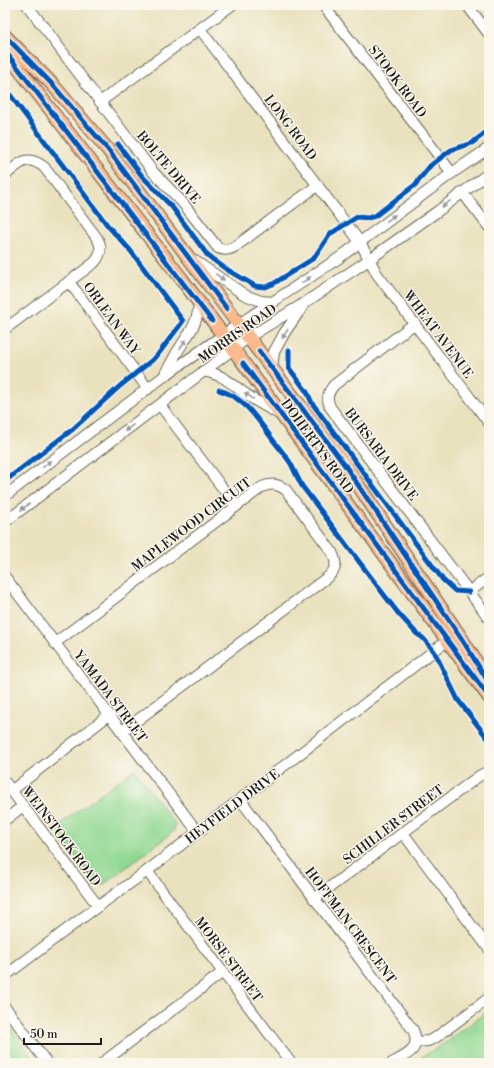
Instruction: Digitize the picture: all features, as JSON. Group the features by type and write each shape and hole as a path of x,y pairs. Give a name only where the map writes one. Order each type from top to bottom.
{"main road":[{"name":"DOHERTYS ROAD","path":"5,36 52,84 109,151 344,464 489,697"},
{"name":"DOHERTYS ROAD","path":"5,51 167,260 282,416 489,684"}],"street":[{"path":"100,102 232,5"},
{"name":"STOOK ROAD","path":"324,5 452,173"},
{"path":"467,5 489,34"},
{"name":"BOLTE DRIVE","path":"29,6 154,173 182,202 218,248 223,250 236,246 318,185"},
{"name":"LONG ROAD","path":"200,29 360,242"},
{"name":"MORRIS ROAD","path":"5,496 163,377 239,324 339,258 452,173 489,148"},
{"path":"5,175 26,160 32,159 38,162 44,167 97,238 100,244 101,252 99,258 94,263 5,329"},
{"name":"MORRIS ROAD","path":"5,522 249,337 306,302 370,259 489,173"},
{"path":"462,192 489,227"},
{"name":"WHEAT AVENUE","path":"360,242 377,274 489,423"},
{"path":"187,255 245,295 262,301 274,302"},
{"name":"ORLEAN WAY","path":"68,282 148,389"},
{"path":"272,368 274,352 285,332 306,302"},
{"path":"163,377 180,347 194,328 198,318 199,304"},
{"name":"BURSARIA DRIVE","path":"415,324 334,385 328,395 328,401 330,407 489,618"},
{"path":"203,371 214,373 226,379 247,395 282,416"},
{"path":"160,405 236,506"},
{"name":"MAPLEWOOD CIRCUIT","path":"55,643 262,487 268,484 280,486 286,490 332,552 336,565 334,571 138,720 121,731"},
{"name":"YAMADA STREET","path":"5,577 197,831"},
{"path":"469,592 489,577"},
{"name":"HEYFIELD DRIVE","path":"5,976 98,906 112,898 197,831 240,800 453,637"},
{"path":"11,791 109,716"},
{"name":"SCHILLER STREET","path":"314,899 479,776 489,773"},
{"name":"WEINSTOCK ROAD","path":"5,782 98,906"},
{"name":"HOFFMAN CRESCENT","path":"240,800 413,1030 416,1037 416,1042"},
{"path":"5,820 23,806"},
{"path":"403,833 489,949"},
{"name":"MORSE STREET","path":"147,871 291,1063"},
{"path":"102,1063 222,972"},
{"path":"392,1063 410,1053 416,1042 428,1041 435,1038 489,998"},
{"path":"5,1007 47,1063"}],"green space":[{"path":"134,769 175,824 174,831 103,885 96,884 55,828"},
{"path":"489,1010 489,1063 412,1063 451,1039"},
{"path":"5,1021 37,1063 5,1063"}],"cycle path":[{"path":"5,36 52,84 109,151 227,309"},
{"path":"5,51 212,321"},
{"path":"5,88 108,226 130,250 183,321 156,357 120,386 73,429 5,481"},
{"path":"118,144 142,176 172,207 208,256 226,269 255,286 265,287 273,284 314,258 330,234 357,217 368,218 375,216 415,185 430,166 451,150 472,143 489,130"},
{"path":"289,350 289,368 307,392 312,403 443,580 455,591 469,592"},
{"path":"259,351 344,464 463,641 489,683"},
{"path":"243,363 489,697"},
{"path":"219,390 236,398 250,410 262,425 291,464 302,486 385,596 398,613 434,651 458,700 489,740"}]}
